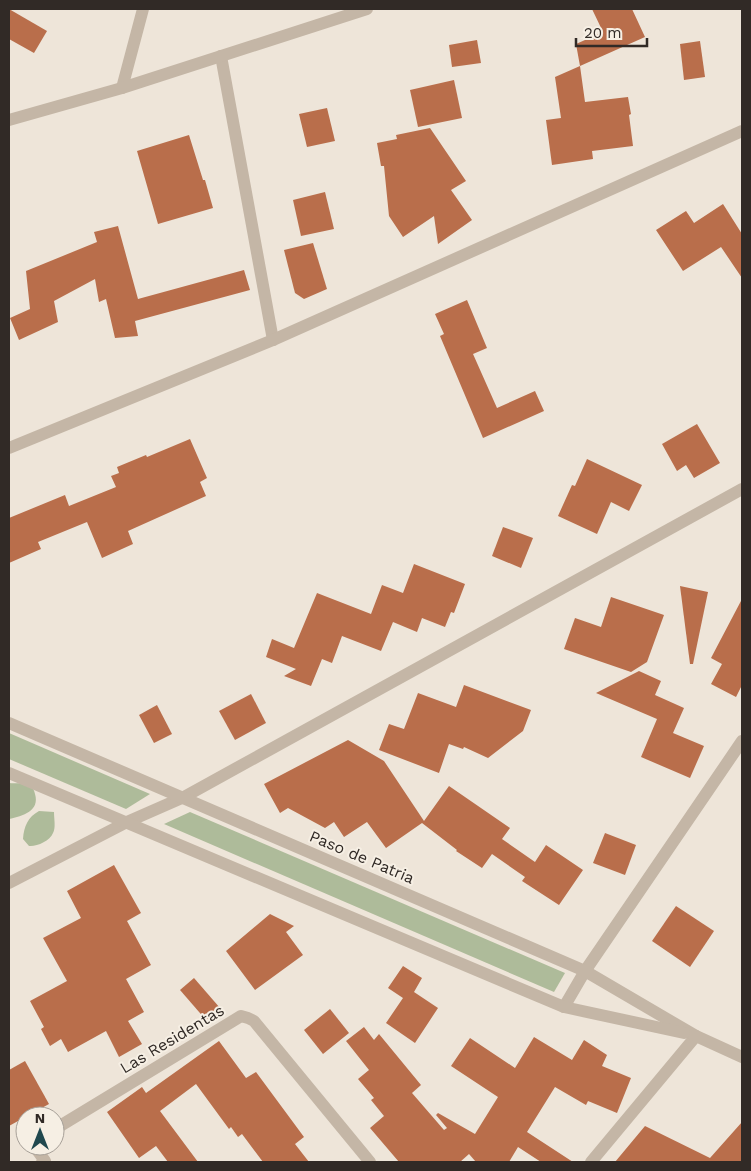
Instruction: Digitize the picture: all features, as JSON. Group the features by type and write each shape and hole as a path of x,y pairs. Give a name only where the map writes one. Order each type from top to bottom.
{"street":[{"path":"122,88 143,9"},
{"path":"9,120 122,88 367,9"},
{"path":"221,56 274,340"},
{"path":"9,448 274,340 742,131"},
{"path":"9,883 127,822 184,797 742,489"},
{"name":"Paso de Patria","path":"9,723 585,971 696,1036 742,1057"},
{"path":"564,1007 585,971 742,741"},
{"name":"Paso de Patria","path":"9,773 564,1007 696,1036"},
{"name":"Las Residentas","path":"65,1123 241,1016 254,1022 370,1162"},
{"path":"591,1162 696,1036"}],"green space":[{"path":"9,733 150,794 126,809 9,759"},
{"path":"9,783 24,784 33,788 36,800 33,809 29,812 9,819"},
{"path":"39,811 54,812 54,831 46,841 29,846 23,839 24,830 29,819"},
{"path":"190,812 565,973 554,992 164,824"}],"building":[{"path":"9,9 47,31 34,53 9,39"},
{"path":"592,9 632,9 645,37 580,66 576,44 603,32"},
{"path":"477,40 481,63 452,67 449,45"},
{"path":"700,41 705,77 684,80 680,44"},
{"path":"580,66 585,102 628,97 633,146 592,151 593,159 552,165 546,120 561,118 555,77"},
{"path":"454,80 462,118 418,127 410,90"},
{"path":"327,108 335,141 307,147 299,114"},
{"path":"430,128 466,181 451,190 472,220 438,244 434,216 403,237 389,216 384,166 381,166 377,143 397,139 396,135"},
{"path":"189,135 213,208 158,224 137,151"},
{"path":"325,192 334,229 301,236 293,200"},
{"path":"723,204 742,234 742,278 721,247 683,271 656,230 686,211 694,223"},
{"path":"118,226 138,299 244,270 250,290 135,321 138,336 115,338 106,299 99,302 95,279 54,301 58,322 19,340 10,318 30,309 26,271 97,242 94,232"},
{"path":"313,243 327,289 304,299 295,293 284,250"},
{"path":"467,300 487,348 473,354 497,408 535,391 544,411 483,438 440,336 444,334 435,314"},
{"path":"697,424 720,463 694,478 686,465 677,471 662,444"},
{"path":"190,439 207,478 200,482 206,496 128,531 133,544 102,558 87,522 38,542 41,549 9,563 9,518 65,495 69,506 116,487 111,476 119,473 117,467"},
{"path":"587,459 642,485 629,511 611,502 597,534 558,516 572,485 575,486"},
{"path":"503,527 533,538 521,568 492,556"},
{"path":"414,564 465,584 454,613 451,612 445,627 422,618 417,632 393,622 381,651 342,636 332,663 322,659 311,686 284,676 296,669 266,657 272,639 294,648 317,593 371,614 382,585 403,593"},
{"path":"680,586 708,592 693,664 690,664"},
{"path":"611,597 664,615 647,662 631,672 564,649 575,618 601,627"},
{"path":"742,599 742,685 736,697 711,684 722,664 711,658"},
{"path":"639,671 661,681 655,695 684,708 673,733 704,746 690,778 641,757 657,719 596,693"},
{"path":"464,685 531,710 523,731 488,758 464,747 463,749 449,744 439,773 379,750 389,724 404,729 418,693 456,707"},
{"path":"251,694 266,723 235,740 219,711"},
{"path":"157,705 172,734 154,743 139,715"},
{"path":"348,740 384,761 424,821 449,786 510,828 502,839 535,862 546,845 583,870 559,905 522,881 525,877 492,854 482,868 456,851 422,823 386,848 367,822 344,837 334,822 325,828 288,808 280,813 264,784"},
{"path":"605,833 636,845 625,875 593,863"},
{"path":"114,865 141,913 127,921 151,965 126,979 144,1012 128,1021 142,1044 119,1057 106,1031 68,1052 61,1039 50,1046 41,1029 44,1027 30,1001 67,981 43,938 81,918 67,891"},
{"path":"676,906 714,931 690,967 652,941"},
{"path":"270,914 294,926 286,932 303,955 255,990 226,951"},
{"path":"403,966 422,978 414,992 438,1008 415,1043 386,1023 403,998 388,988"},
{"path":"194,978 220,1008 206,1020 180,990"},
{"path":"330,1009 349,1033 323,1054 304,1030"},
{"path":"364,1027 374,1040 379,1034 421,1085 412,1093 444,1130 447,1128 436,1115 438,1113 475,1134 498,1097 451,1066 470,1038 515,1068 534,1037 572,1060 584,1040 607,1055 602,1066 631,1078 617,1113 588,1101 586,1105 555,1087 527,1132 573,1162 541,1162 518,1147 509,1162 476,1162 469,1154 460,1162 399,1162 370,1128 384,1116 371,1100 374,1098 358,1079 369,1070 346,1041"},
{"path":"219,1041 246,1078 256,1072 304,1137 295,1144 309,1162 263,1162 242,1134 238,1137 231,1127 229,1129 196,1084 160,1111 198,1162 168,1162 156,1146 139,1158 107,1112 142,1087 146,1093"},
{"path":"25,1061 49,1104 45,1106 15,1106 15,1123 9,1126 9,1070"},
{"path":"742,1122 742,1162 615,1162 645,1126 710,1158"}]}
